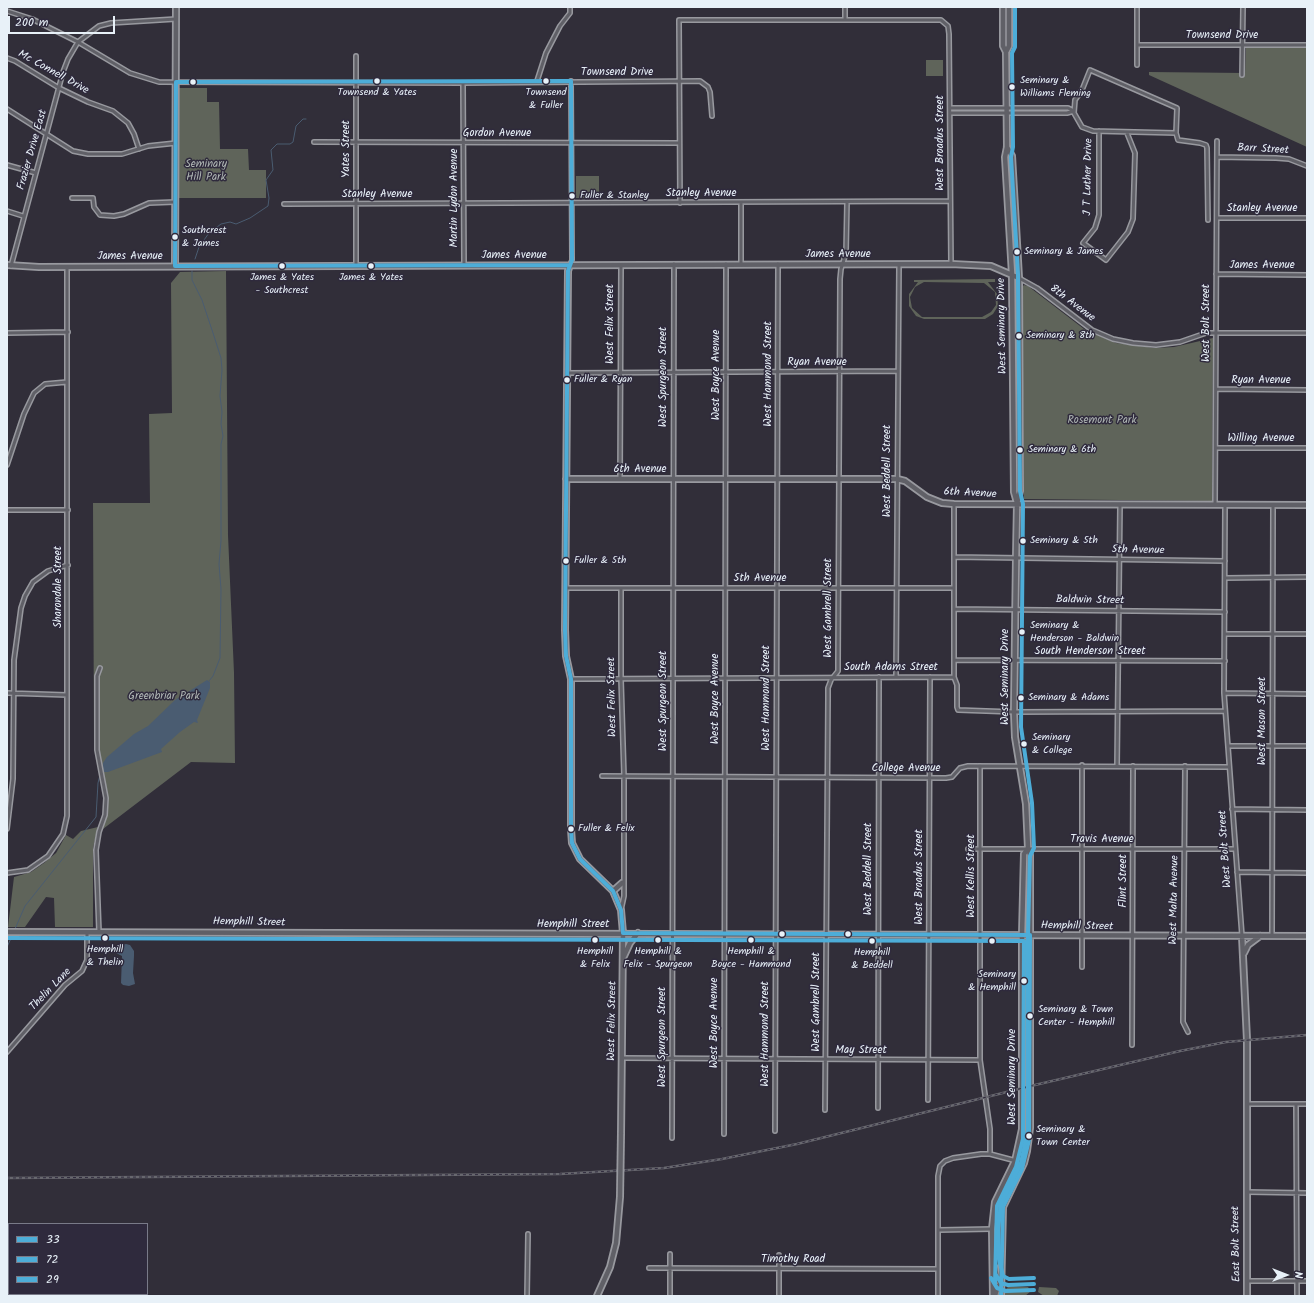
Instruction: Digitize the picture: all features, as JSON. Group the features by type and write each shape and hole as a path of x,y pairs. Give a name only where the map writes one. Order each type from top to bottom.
{"main road":[{"path":"175,266 176,7"},
{"name":"West Seminary Drive","path":"1003,7 1003,46 1006,52 1007,147 1005,157 1012,274 1014,492 1017,504"},
{"name":"West Seminary Drive","path":"1006,52 1009,46 1009,7"},
{"name":"West Seminary Drive","path":"1001,1296 1003,1207 1024,1163 1030,1128 1030,855 1028,848 1028,816 1019,766 1014,712 1017,504 1020,491 1019,278 1012,156 1007,147"},
{"path":"570,264 568,271 566,647 571,679 570,811 572,843 584,863 613,891 621,910"},
{"name":"James Avenue","path":"8,267 570,264 951,264 991,266 1019,278"},
{"path":"1013,336 1020,336"},
{"path":"1013,420 1020,420"},
{"name":"6th Avenue","path":"566,479 897,479 905,482 927,497 954,504 1307,505"},
{"name":"West Seminary Drive","path":"993,1260 992,1230 997,1196 1015,1161 1021,1141 1023,1119 1022,935 1024,854 1028,848"},
{"path":"613,891 622,883"},
{"name":"West Felix Street","path":"597,1296 610,1267 618,1232 620,1214 623,933 621,910"},
{"name":"Hemphill Street","path":"9,932 1307,936"},
{"path":"622,959 630,943 638,934"},
{"name":"West Bolt Street","path":"1242,936 1246,1020 1246,1192"},
{"path":"1243,955 1248,945 1260,936"},
{"path":"1022,1008 1030,1010"},
{"name":"East Bolt Street","path":"1246,1192 1247,1296"},
{"path":"992,1230 998,1234 1001,1246"},
{"path":"993,1260 997,1279 1001,1283 994,1296"},
{"path":"993,1260 994,1296"}],"street":[{"path":"537,81 546,53 560,26 570,13 570,7"},
{"path":"680,203 679,20 845,19 845,7"},
{"path":"1137,7 1137,65"},
{"path":"1242,75 1243,7"},
{"name":"Townsend Drive","path":"7,11 32,19 78,42 140,77 159,82 463,83 537,81 700,81 708,87 711,99 712,116"},
{"path":"78,42 99,26 111,23 176,19"},
{"name":"West Broadus Street","path":"845,19 941,20 945,23 949,30 951,264"},
{"name":"Frazier Drive East","path":"8,267 68,59 78,42"},
{"name":"Townsend Drive","path":"1137,45 1307,45"},
{"name":"Yates Street","path":"356,56 356,266"},
{"name":"Mc Connell Drive","path":"7,58 34,72 59,88 88,102 113,110 128,123 134,134 139,149"},
{"path":"1176,133 1127,133 1099,131 1082,127 1076,119 1074,111 1075,100 1082,90 1090,70 1177,108 1177,138 1181,141 1200,142 1206,145 1207,148 1208,220"},
{"path":"570,264 572,260 571,81"},
{"name":"Martin Lydon Avenue","path":"463,83 464,265"},
{"path":"950,108 1006,110 1031,113 1067,113 1074,111"},
{"path":"1031,108 1031,113"},
{"path":"950,113 1031,108 1068,108 1074,111"},
{"path":"7,109 73,151 88,154 122,154 148,146 176,143"},
{"name":"J T Luther Drive","path":"1099,131 1099,215 1095,228 1083,242 1106,260 1128,232 1133,219 1135,153 1127,133"},
{"name":"West Bolt Street","path":"1215,505 1217,141"},
{"name":"Gordon Avenue","path":"314,142 679,143"},
{"name":"Barr Street","path":"1217,157 1289,159 1307,166"},
{"path":"7,165 36,173"},
{"path":"72,198 93,198 94,207 100,215 114,216 124,214 149,203 175,202"},
{"name":"Stanley Avenue","path":"284,204 572,204 950,201"},
{"path":"741,264 742,202"},
{"name":"West Gambrell Street","path":"826,1110 828,688 831,680 838,671 840,279 846,253 846,202"},
{"path":"7,211 23,216"},
{"name":"Stanley Avenue","path":"1216,218 1307,218"},
{"name":"West Felix Street","path":"620,479 621,264"},
{"name":"West Spurgeon Street","path":"672,1138 674,264"},
{"name":"West Boyce Avenue","path":"724,1134 726,264"},
{"name":"West Hammond Street","path":"775,1131 778,264"},
{"name":"West Beddell Street","path":"896,677 899,264"},
{"name":"Sharondale Street","path":"7,873 28,870 39,864 57,846 63,834 66,816 68,695 67,267"},
{"name":"James Avenue","path":"1216,274 1307,275"},
{"name":"8th Avenue","path":"1019,278 1037,288 1084,325 1112,339 1156,345 1180,342 1206,333 1307,333"},
{"path":"7,333 68,332"},
{"name":"Ryan Avenue","path":"567,373 898,371"},
{"path":"7,465 24,414 34,393 45,384 67,382"},
{"name":"Ryan Avenue","path":"1216,389 1307,390"},
{"name":"Willing Avenue","path":"1216,448 1307,448"},
{"path":"954,504 954,677 957,685 957,709 961,712 1226,711"},
{"path":"1117,766 1120,504"},
{"name":"West Bolt Street","path":"1225,505 1224,693 1242,936"},
{"name":"West Mason Street","path":"1272,936 1273,505"},
{"path":"7,510 68,510"},
{"name":"5th Avenue","path":"954,558 1225,561"},
{"path":"7,829 13,779 14,660 18,620 25,596 33,582 55,568 68,565"},
{"path":"1225,578 1307,577"},
{"name":"5th Avenue","path":"566,588 954,588"},
{"name":"West Felix Street","path":"621,588 621,679 624,776 622,883 624,896 621,910"},
{"name":"Baldwin Street","path":"954,609 1225,612"},
{"path":"1225,634 1307,634"},
{"name":"South Henderson Street","path":"954,660 1225,660"},
{"path":"99,932 96,850 99,832 105,815 106,798 98,759 97,676 100,668"},
{"name":"West Beddell Street","path":"878,677 878,1108"},
{"name":"West Broadus Street","path":"928,1100 930,677"},
{"name":"South Adams Street","path":"571,679 954,677"},
{"path":"7,692 68,695"},
{"path":"1224,693 1307,694"},
{"path":"1228,746 1307,746"},
{"path":"1082,765 1082,967"},
{"name":"College Avenue","path":"602,776 929,778 952,777 964,766 1082,765 1229,767"},
{"name":"West Kellis Street","path":"980,766 980,1060 990,1129 990,1154"},
{"name":"Flint Street","path":"1132,1045 1133,766"},
{"name":"West Malta Avenue","path":"1185,766 1183,1022 1188,1032"},
{"path":"1232,809 1307,810"},
{"name":"Travis Avenue","path":"968,848 1235,849"},
{"path":"1237,872 1307,873"},
{"name":"Thelin Lane","path":"7,1052 65,985 82,971 87,960 87,932"},
{"name":"May Street","path":"621,1058 724,1060 980,1060"},
{"path":"1246,1104 1307,1104"},
{"path":"1296,1104 1298,1296"},
{"path":"938,1296 938,1176 940,1167 945,1161 953,1158 990,1154 1024,1163"},
{"path":"1246,1192 1307,1193"},
{"path":"938,1230 992,1230"},
{"path":"527,1296 528,1234"},
{"path":"670,1254 670,1296"},
{"path":"779,1255 779,1296"},
{"name":"Timothy Road","path":"649,1268 938,1269"},
{"path":"1247,1281 1307,1281"}],"green space":[{"path":"1246,47 1307,47 1307,147 1149,75 1149,72 1245,73"},
{"path":"926,60 943,60 943,76 926,76"},
{"name":"Seminary Hill Park","path":"178,88 207,88 207,102 219,102 220,149 248,149 249,170 266,170 266,198 178,198"},
{"path":"576,176 599,176 599,198 576,198"},
{"name":"Greenbriar Park","path":"226,271 228,535 234,673 235,763 191,762 103,829 108,803 107,789 94,748 93,503 150,503 149,414 172,413 171,283 180,272"},
{"path":"995,279 995,282 988,282 997,294 998,306 993,314 985,319 924,319 916,316 909,306 909,294 918,282 914,282 914,280","holes":["924,282 984,283 995,292 996,305 991,312 982,317 922,317 912,308 910,297 915,287"]},
{"name":"Rosemont Park","path":"1024,285 1028,286 1084,329 1116,343 1155,348 1174,347 1213,338 1212,501 1024,499 1022,287"},
{"path":"98,827 93,848 93,927 55,927 54,898 46,897 25,927 8,927 14,877 31,872 44,863 56,853 66,835 73,839 81,831"},
{"path":"1009,1286 1028,1287 1031,1291 1025,1296 1005,1296 1005,1290"},
{"path":"1039,1287 1056,1288 1059,1291 1057,1296 1044,1296 1038,1292"}],"water":[{"path":"207,680 210,682 210,688 197,720 198,723 194,722 180,732 161,749 162,752 108,772 103,772 103,763 107,757 134,734 148,726 175,700"},
{"path":"126,944 130,945 134,951 133,973 135,984 129,986 121,983 122,956 106,948"}],"waterway":[{"path":"195,259 199,247 209,233 221,224 230,222 236,224 250,218 268,206 269,198 266,180 273,170 271,150 277,144 290,144 293,142 296,126 303,119 306,119"},
{"path":"192,271 192,280 202,300 221,358 222,370 220,396 223,436 221,444 221,541 219,564 221,589 220,658 213,676 209,681"},
{"path":"15,929 25,906 96,817 98,783 100,775"},
{"path":"7,947 13,934"}],"railway":[{"path":"7,1178 560,1174 664,1168 722,1159 797,1144 1180,1051 1226,1042 1307,1035"}],"transit line":[{"name":"29","path":"1015,7 1015,47 1012,53 1013,147 1011,157 1018,274 1020,491 1023,504 1021,727 1032,803 1034,848 1030,856 1028,935 1028,1130 1021,1163 1001,1204 998,1229 999,1259 1003,1276 1009,1279 1034,1278"},
{"name":"33","path":"570,265 175,266 176,82 571,81 572,260 568,271 565,630 566,656 571,679 571,829 572,843 580,859 613,891 621,910 623,933"},
{"name":"33","path":"623,933 1030,935 1029,1140 1022,1169 1003,1207 1001,1296"},
{"name":"72","path":"7,938 1024,941 1023,1139 1016,1167 997,1206 995,1283"},
{"name":"33","path":"996,1275 1001,1283 1008,1285 1034,1284"},
{"name":"72","path":"991,1278 997,1288 1006,1291 1034,1290"}],"place":[{"name":"Townsend & Yates","path":"377,81"},
{"name":"Townsend & Fuller","path":"546,81"},
{"name":"Seminary & Williams Fleming","path":"1012,87"},
{"name":"Fuller & Stanley","path":"572,196"},
{"name":"Southcrest & James","path":"175,237"},
{"name":"Seminary & James","path":"1017,252"},
{"name":"James & Yates - Southcrest","path":"282,266"},
{"name":"James & Yates","path":"371,266"},
{"name":"Seminary & 8th","path":"1019,336"},
{"name":"Fuller & Ryan","path":"567,380"},
{"name":"Seminary & 6th","path":"1020,450"},
{"name":"Seminary & 5th","path":"1023,541"},
{"name":"Fuller & 5th","path":"566,561"},
{"name":"Seminary & Henderson - Baldwin","path":"1022,632"},
{"name":"Seminary & Adams","path":"1021,698"},
{"name":"Seminary & College","path":"1024,744"},
{"name":"Fuller & Felix","path":"571,829"},
{"name":"Hemphill & Thelin","path":"105,938"},
{"name":"Hemphill & Felix","path":"595,940"},
{"name":"Hemphill & Felix - Spurgeon","path":"658,940"},
{"name":"Hemphill & Boyce - Hammond","path":"751,940"},
{"name":"Hemphill & Beddell","path":"872,941"},
{"name":"Seminary & Hemphill","path":"1024,981"},
{"name":"Seminary & Town Center - Hemphill","path":"1030,1016"},
{"name":"Seminary & Town Center","path":"1029,1136"}]}
